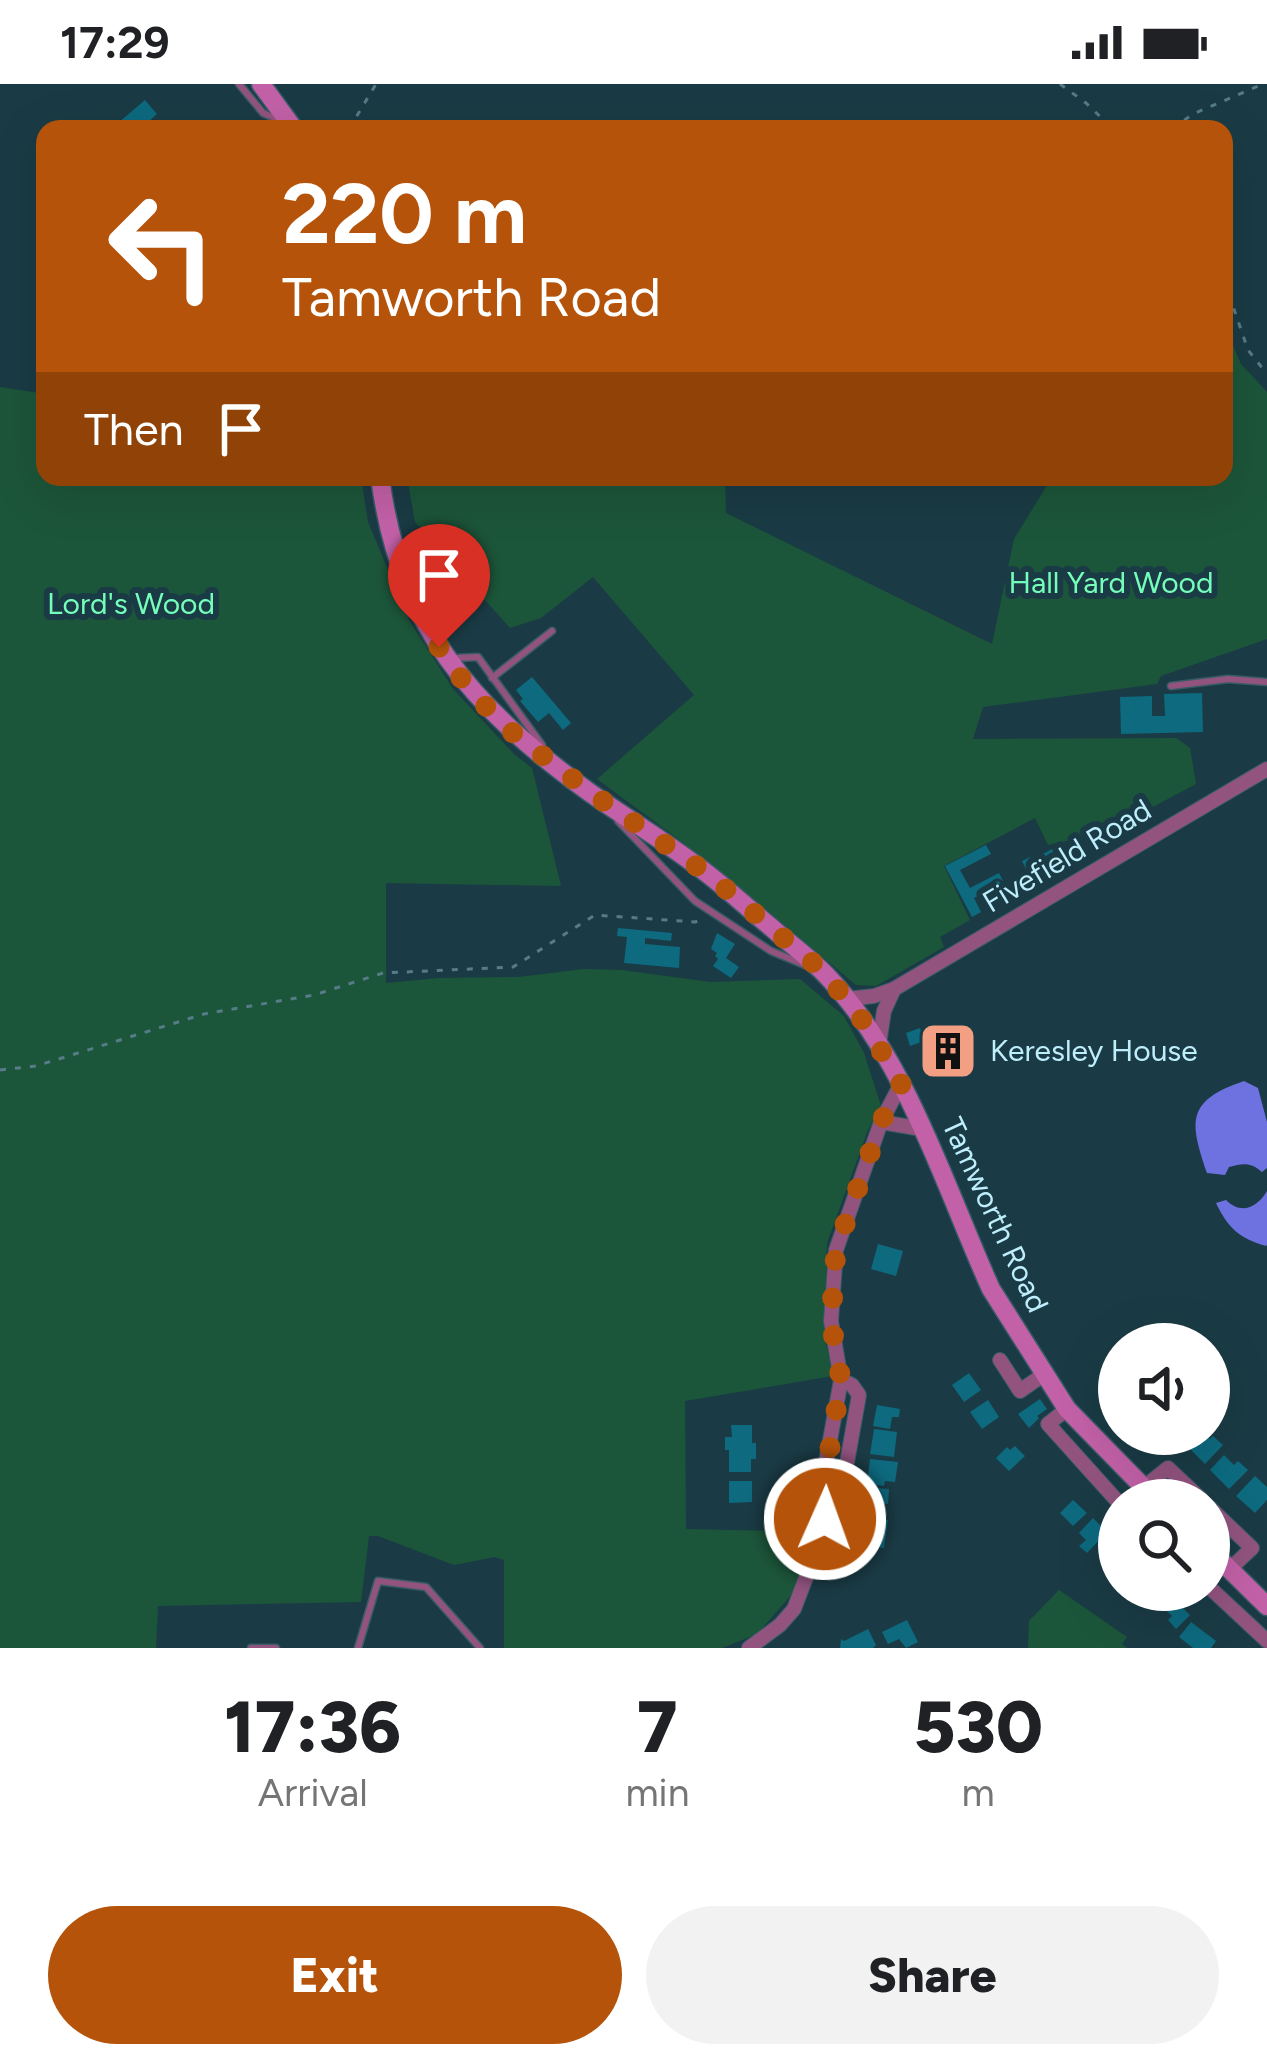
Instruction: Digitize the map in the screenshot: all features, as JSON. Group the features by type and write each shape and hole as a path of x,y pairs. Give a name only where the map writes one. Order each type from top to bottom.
{"main road":[{"path":"261,84 288,120"},
{"name":"Tamworth Road","path":"381,486 388,530 422,617 469,689 508,729 561,771 708,874 825,973 847,999 901,1084 992,1288 1043,1375 1066,1409 1134,1479"},
{"path":"1230,1569 1267,1606"}],"street":[{"name":"Fivefield Road","path":"847,999 894,989 1267,769"},
{"path":"879,1044 884,1011 894,989"},
{"path":"749,1648 794,1609 822,1536 822,1497 841,1380 831,1321 836,1250 881,1122 901,1084"},
{"path":"881,1122 922,1129"},
{"path":"1000,1360 1023,1396 1043,1375"},
{"path":"1066,1409 1048,1424 1098,1480"},
{"path":"1230,1527 1252,1548 1230,1569"},
{"path":"1230,1607 1267,1641"}],"lane":[{"path":"238,84 263,113 278,120"},
{"path":"492,678 552,632"},
{"path":"447,658 478,657 561,771"},
{"path":"1171,686 1228,679 1267,682"},
{"path":"590,792 694,902 771,951 825,973"},
{"path":"358,1648 378,1581 426,1587 480,1648"},
{"path":"251,1648 276,1648"}],"path":[{"path":"354,120 376,84"},
{"path":"1060,84 1104,120"},
{"path":"1184,120 1263,84"},
{"path":"1233,306 1248,350 1267,374"},
{"path":"0,1070 36,1066 204,1014 314,995 383,973 513,967 595,915 695,922 715,916"}],"green space":[{"name":"Hall Yard Wood","path":"1233,346 1241,364 1267,392 1267,639 1161,676 1157,684 983,707 973,739 1176,738 1190,748 1196,784 1104,833 1048,845 1035,818 944,866 970,920 940,937 944,947 876,986 856,985 712,864 597,779 694,695 593,577 541,618 510,628 415,522 409,486 725,486 726,513 992,644 1014,539 1046,486 1233,486"},
{"name":"Lord's Wood","path":"0,387 36,393 36,486 362,486 368,522 409,620 453,689 532,768 561,886 386,883 386,983 584,969 710,982 800,979 844,1016 864,1053 881,1106 827,1243 824,1334 833,1376 685,1401 686,1529 811,1532 794,1592 757,1634 722,1648 504,1648 504,1560 495,1557 454,1565 369,1536 361,1602 158,1606 156,1648 0,1648"},
{"path":"1059,1590 1127,1637 1122,1644 1127,1648 1028,1648 1029,1621"}],"shaded area":[{"path":"1244,1081 1258,1088 1267,1122 1267,1168 1262,1172 1243,1164 1229,1167 1225,1175 1207,1173 1197,1140 1197,1115 1211,1097"},
{"path":"1267,1191 1266,1246 1235,1231 1216,1203 1226,1200 1248,1208"}],"building":[{"path":"145,100 157,114 150,120 122,120"},
{"path":"532,677 571,723 563,730 549,713 538,722 520,701 516,690"},
{"path":"1202,693 1203,732 1121,734 1120,697 1152,696 1152,716 1165,716 1164,694"},
{"path":"986,845 991,854 960,870 970,888 999,873 1004,883 974,898 981,912 972,917 945,866"},
{"path":"1052,849 1058,862 1052,864 1054,868 1029,876 1022,861 1030,857 1034,865"},
{"path":"618,928 672,933 671,941 645,938 645,944 680,947 679,968 624,963 627,937 617,936"},
{"path":"717,933 735,944 726,958 739,967 731,978 713,966 718,959 711,949"},
{"name":"Keresley House","path":"955,1023 973,1063 955,1069 951,1057 931,1063 924,1041 910,1046 906,1033 920,1028 924,1039"},
{"path":"878,1244 903,1251 896,1276 871,1269"},
{"path":"969,1373 981,1390 964,1402 952,1385"},
{"path":"1040,1399 1047,1409 1029,1428 1018,1414"},
{"path":"988,1400 999,1417 982,1429 970,1412"},
{"path":"877,1405 900,1409 890,1429 873,1426"},
{"path":"731,1425 752,1425 756,1459 751,1459 751,1472 729,1472 725,1437 732,1437"},
{"path":"874,1429 897,1432 894,1457 870,1454"},
{"path":"1015,1446 1025,1456 1009,1471 996,1458"},
{"path":"1224,1455 1248,1470 1230,1488 1230,1479 1219,1479 1210,1470"},
{"path":"870,1459 898,1462 895,1482 867,1484"},
{"path":"1255,1476 1267,1487 1267,1500 1255,1513 1236,1496"},
{"path":"729,1481 752,1481 752,1502 729,1503"},
{"path":"865,1487 889,1489 888,1504 874,1508 874,1513 863,1512"},
{"path":"1073,1500 1087,1513 1073,1526 1060,1513"},
{"path":"867,1517 888,1520 884,1548 871,1547 869,1560 853,1558 855,1542 867,1543"},
{"path":"1093,1518 1098,1523 1098,1541 1087,1553 1079,1546 1086,1540 1079,1533"},
{"path":"1167,1611 1190,1615 1176,1629 1168,1620 1172,1616"},
{"path":"907,1620 918,1642 906,1648 899,1639 888,1644 882,1632"},
{"path":"1191,1622 1216,1641 1211,1648 1193,1648 1179,1637"},
{"path":"868,1629 876,1645 873,1648 840,1648 841,1639"}],"place":[{"name":"Keresley House","path":"948,1051"}],"route":[{"path":"439,647 469,689 508,729 708,874 825,973 879,1044 901,1084 881,1122 836,1250 831,1321 841,1380 826,1462 825,1519"}]}
